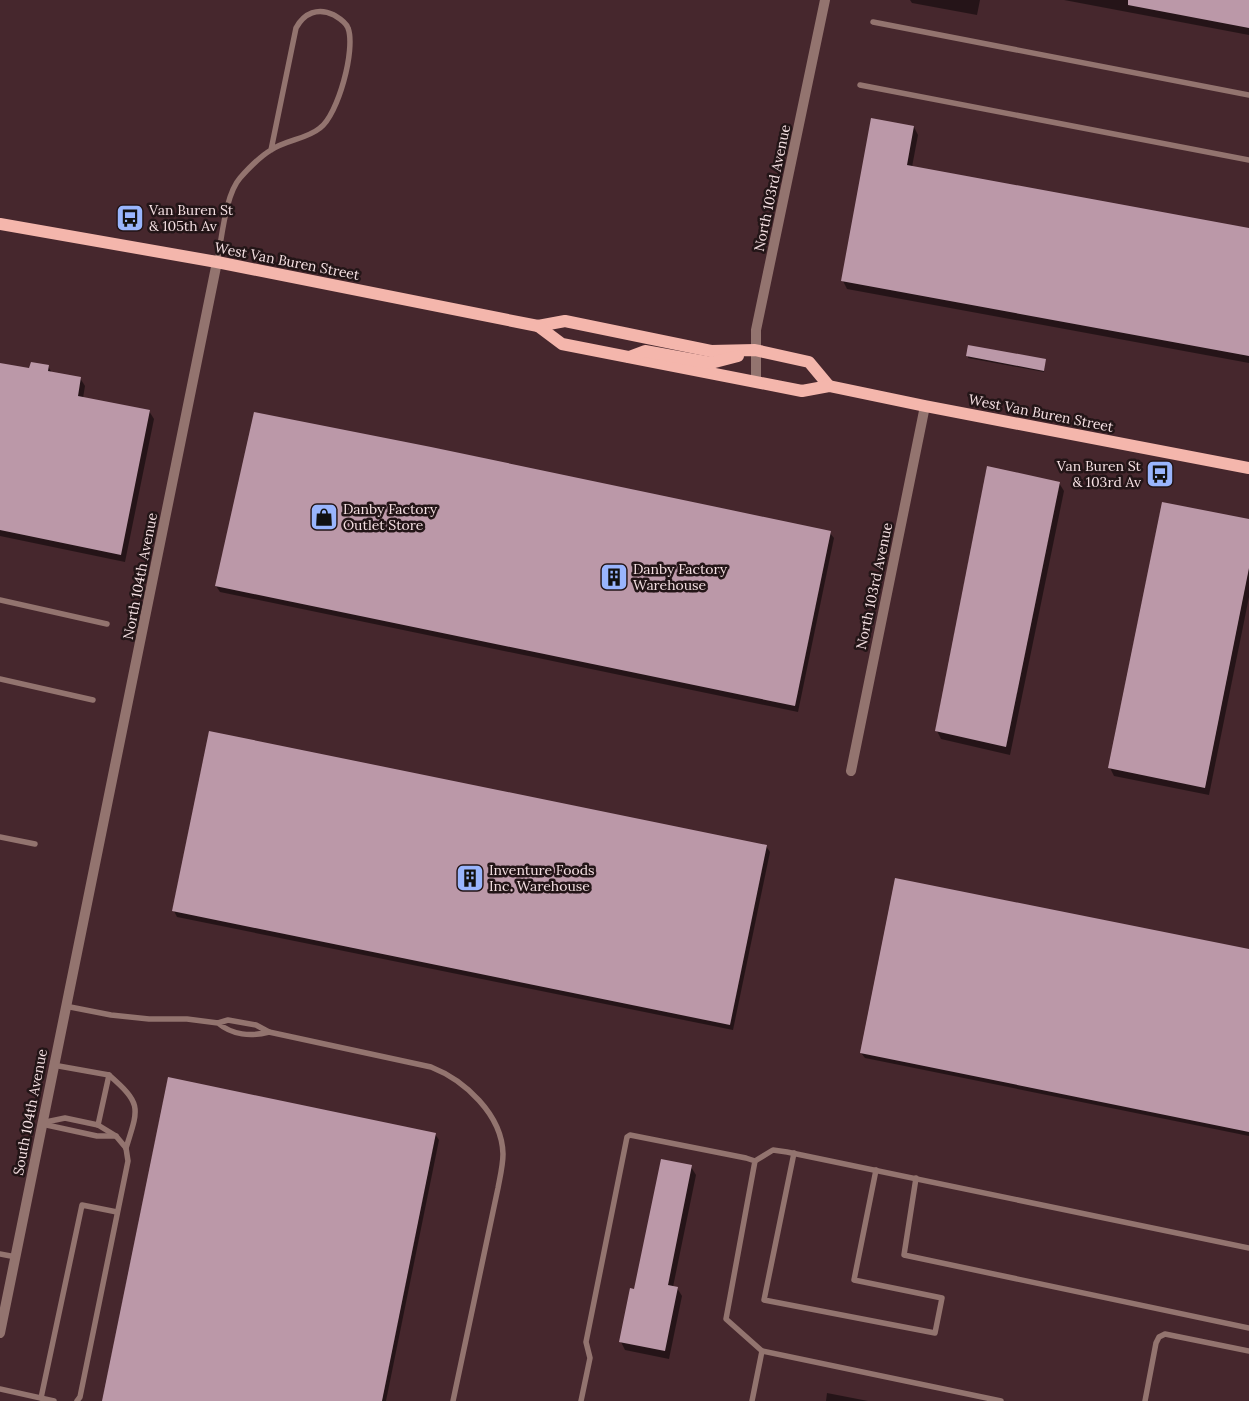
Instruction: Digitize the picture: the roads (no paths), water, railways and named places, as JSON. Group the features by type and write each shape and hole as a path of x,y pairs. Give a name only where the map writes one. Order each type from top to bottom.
{"main road":[{"name":"West Van Buren Street","path":"0,224 217,262 538,326 565,321 711,351 755,350 809,362 829,386"},
{"name":"West Van Buren Street","path":"538,326 562,344 802,391 829,386 1249,468"},
{"path":"628,357 646,351 711,363 755,350"}],"street":[{"name":"North 103rd Avenue","path":"756,382 756,330 825,0"},
{"name":"North 104th Avenue","path":"88,895 217,262"},
{"name":"North 103rd Avenue","path":"851,771 925,406"},
{"name":"South 104th Avenue","path":"0,1333 88,895"}],"lane":[{"path":"217,262 232,191 239,178 271,150 320,129 330,118 344,79 349,40 348,28 342,20 332,14 310,13 302,18 296,28 271,150"},
{"path":"873,22 1249,95"},
{"path":"860,85 1249,160"},
{"path":"0,600 107,624"},
{"path":"0,679 93,700"},
{"path":"0,836 35,844"},
{"path":"66,1006 111,1015 149,1019 188,1019 218,1023 228,1020 256,1025 269,1032 439,1070 460,1082 479,1100 495,1124 503,1153 498,1188 453,1401"},
{"path":"218,1023 226,1030 255,1036 269,1032"},
{"path":"53,1065 108,1075 129,1093 137,1114 126,1148 128,1161 80,1397 77,1401"},
{"path":"98,1125 108,1075"},
{"path":"41,1124 65,1118 98,1125 116,1136 126,1148"},
{"path":"41,1124 97,1136 116,1136"},
{"path":"581,1401 590,1358 586,1342 627,1137 630,1135 746,1158 755,1162"},
{"path":"1001,1401 762,1351 726,1319 755,1162 773,1150 794,1153 1249,1248"},
{"path":"794,1153 764,1300 935,1333 942,1298 854,1280 876,1170"},
{"path":"916,1178 904,1255 1249,1328"},
{"path":"41,1398 82,1205 118,1212"},
{"path":"0,1254 16,1257"},
{"path":"1145,1401 1156,1343 1159,1337 1165,1334 1249,1351"},
{"path":"752,1401 762,1351"},
{"path":"0,1389 54,1401"}],"place":[{"name":"Van Buren St & 105th Av","path":"130,218"},
{"name":"Van Buren St & 103rd Av","path":"1160,474"},
{"name":"Danby Factory Outlet Store","path":"324,517"},
{"name":"Danby Factory Warehouse","path":"614,577"},
{"name":"Inventure Foods Inc. Warehouse","path":"470,878"}]}
